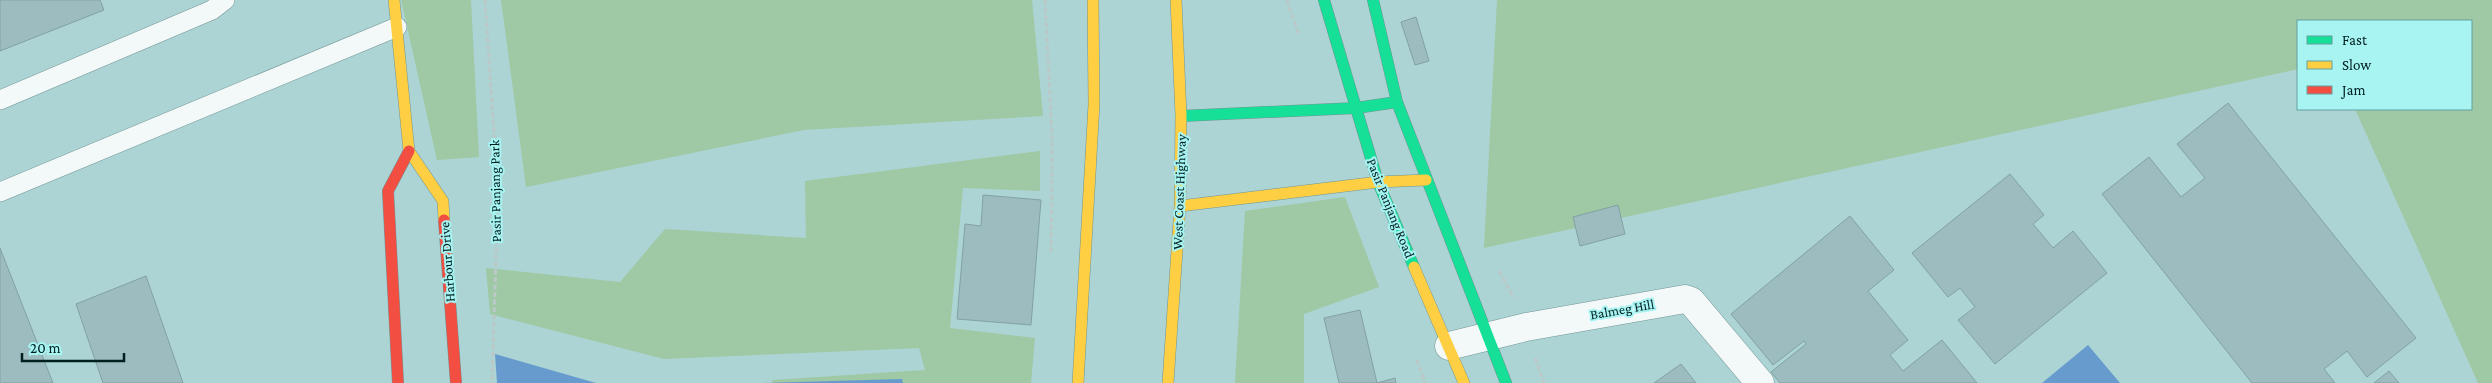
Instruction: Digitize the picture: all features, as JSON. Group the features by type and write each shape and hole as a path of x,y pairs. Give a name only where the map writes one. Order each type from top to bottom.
{"main road":[{"name":"Harbour Drive","path":"394,0 409,151 443,201 456,383"},
{"path":"1078,383 1094,104 1093,0"},
{"name":"West Coast Highway","path":"1168,383 1180,206 1181,116 1176,0"},
{"name":"Pasir Panjang Road","path":"1324,0 1378,182 1464,383"},
{"path":"1373,0 1397,102 1506,383"},
{"path":"1181,116 1356,108 1397,102"},
{"path":"398,383 388,192 409,151"},
{"path":"1180,206 1378,182 1426,180"}],"street":[{"name":"Balmeg Hill","path":"1449,346 1526,327 1685,299 1691,301 1760,383"}],"lane":[{"path":"0,100 212,10 224,0"},
{"path":"0,192 397,27"}],"path":[{"name":"Pasir Panjang Park","path":"485,0 498,192 492,383"},
{"path":"1045,0 1052,138 1051,256"}],"green space":[{"path":"401,0 471,0 479,157 437,160"},
{"path":"501,0 1032,0 1043,116 804,130 526,187"},
{"path":"1497,0 2492,0 2492,383 2478,383 2355,110 2472,110 2472,20 2297,20 2297,69 1484,248"},
{"path":"1040,151 1040,191 963,188 950,328 1035,338 1031,383 773,383 772,380 925,370 919,348 664,359 490,314 486,268 620,282 665,229 806,238 805,181"},
{"path":"1345,197 1379,287 1304,314 1304,383 1235,383 1245,211"}],"water":[{"path":"2088,345 2120,383 2042,383"},
{"path":"495,354 596,383 497,383"},
{"path":"902,379 903,383 762,383"}],"building":[{"path":"0,0 100,0 104,10 0,51"},
{"path":"1416,17 1429,61 1415,65 1401,22"},
{"path":"2228,103 2416,338 2367,377 2347,351 2324,369 2335,383 2252,383 2102,194 2149,157 2181,197 2205,178 2177,144"},
{"path":"2010,174 2044,215 2033,224 2053,248 2073,231 2107,273 1995,364 1958,320 1975,307 1960,288 1948,297 1912,253"},
{"path":"983,195 1041,200 1031,325 957,319 965,224 981,226"},
{"path":"1618,205 1625,234 1580,246 1573,217"},
{"path":"1850,216 1894,270 1868,291 1908,340 1890,355 1903,371 1942,340 1977,383 1780,383 1771,372 1806,344 1804,341 1773,365 1731,314"},
{"path":"0,248 53,383 0,383"},
{"path":"146,276 183,383 103,383 76,304"},
{"path":"1360,310 1377,383 1339,383 1324,318"},
{"path":"1681,364 1696,383 1654,383"},
{"path":"2389,371 2399,383 2374,383"},
{"path":"1395,378 1396,383 1377,383"}],"traffic: fast":[{"path":"1324,0 1378,182 1414,267"},
{"path":"1373,0 1397,102 1506,383"},
{"path":"1181,116 1356,108 1397,102"}],"traffic: slow":[{"path":"394,0 409,151 443,201 444,220"},
{"path":"1078,383 1094,104 1093,0"},
{"path":"1168,383 1180,206 1181,116 1176,0"},
{"path":"1180,206 1378,182 1426,180"},
{"path":"1414,267 1464,383"}],"traffic: jam":[{"path":"398,383 388,191 409,151"},
{"path":"444,220 456,383"}]}
